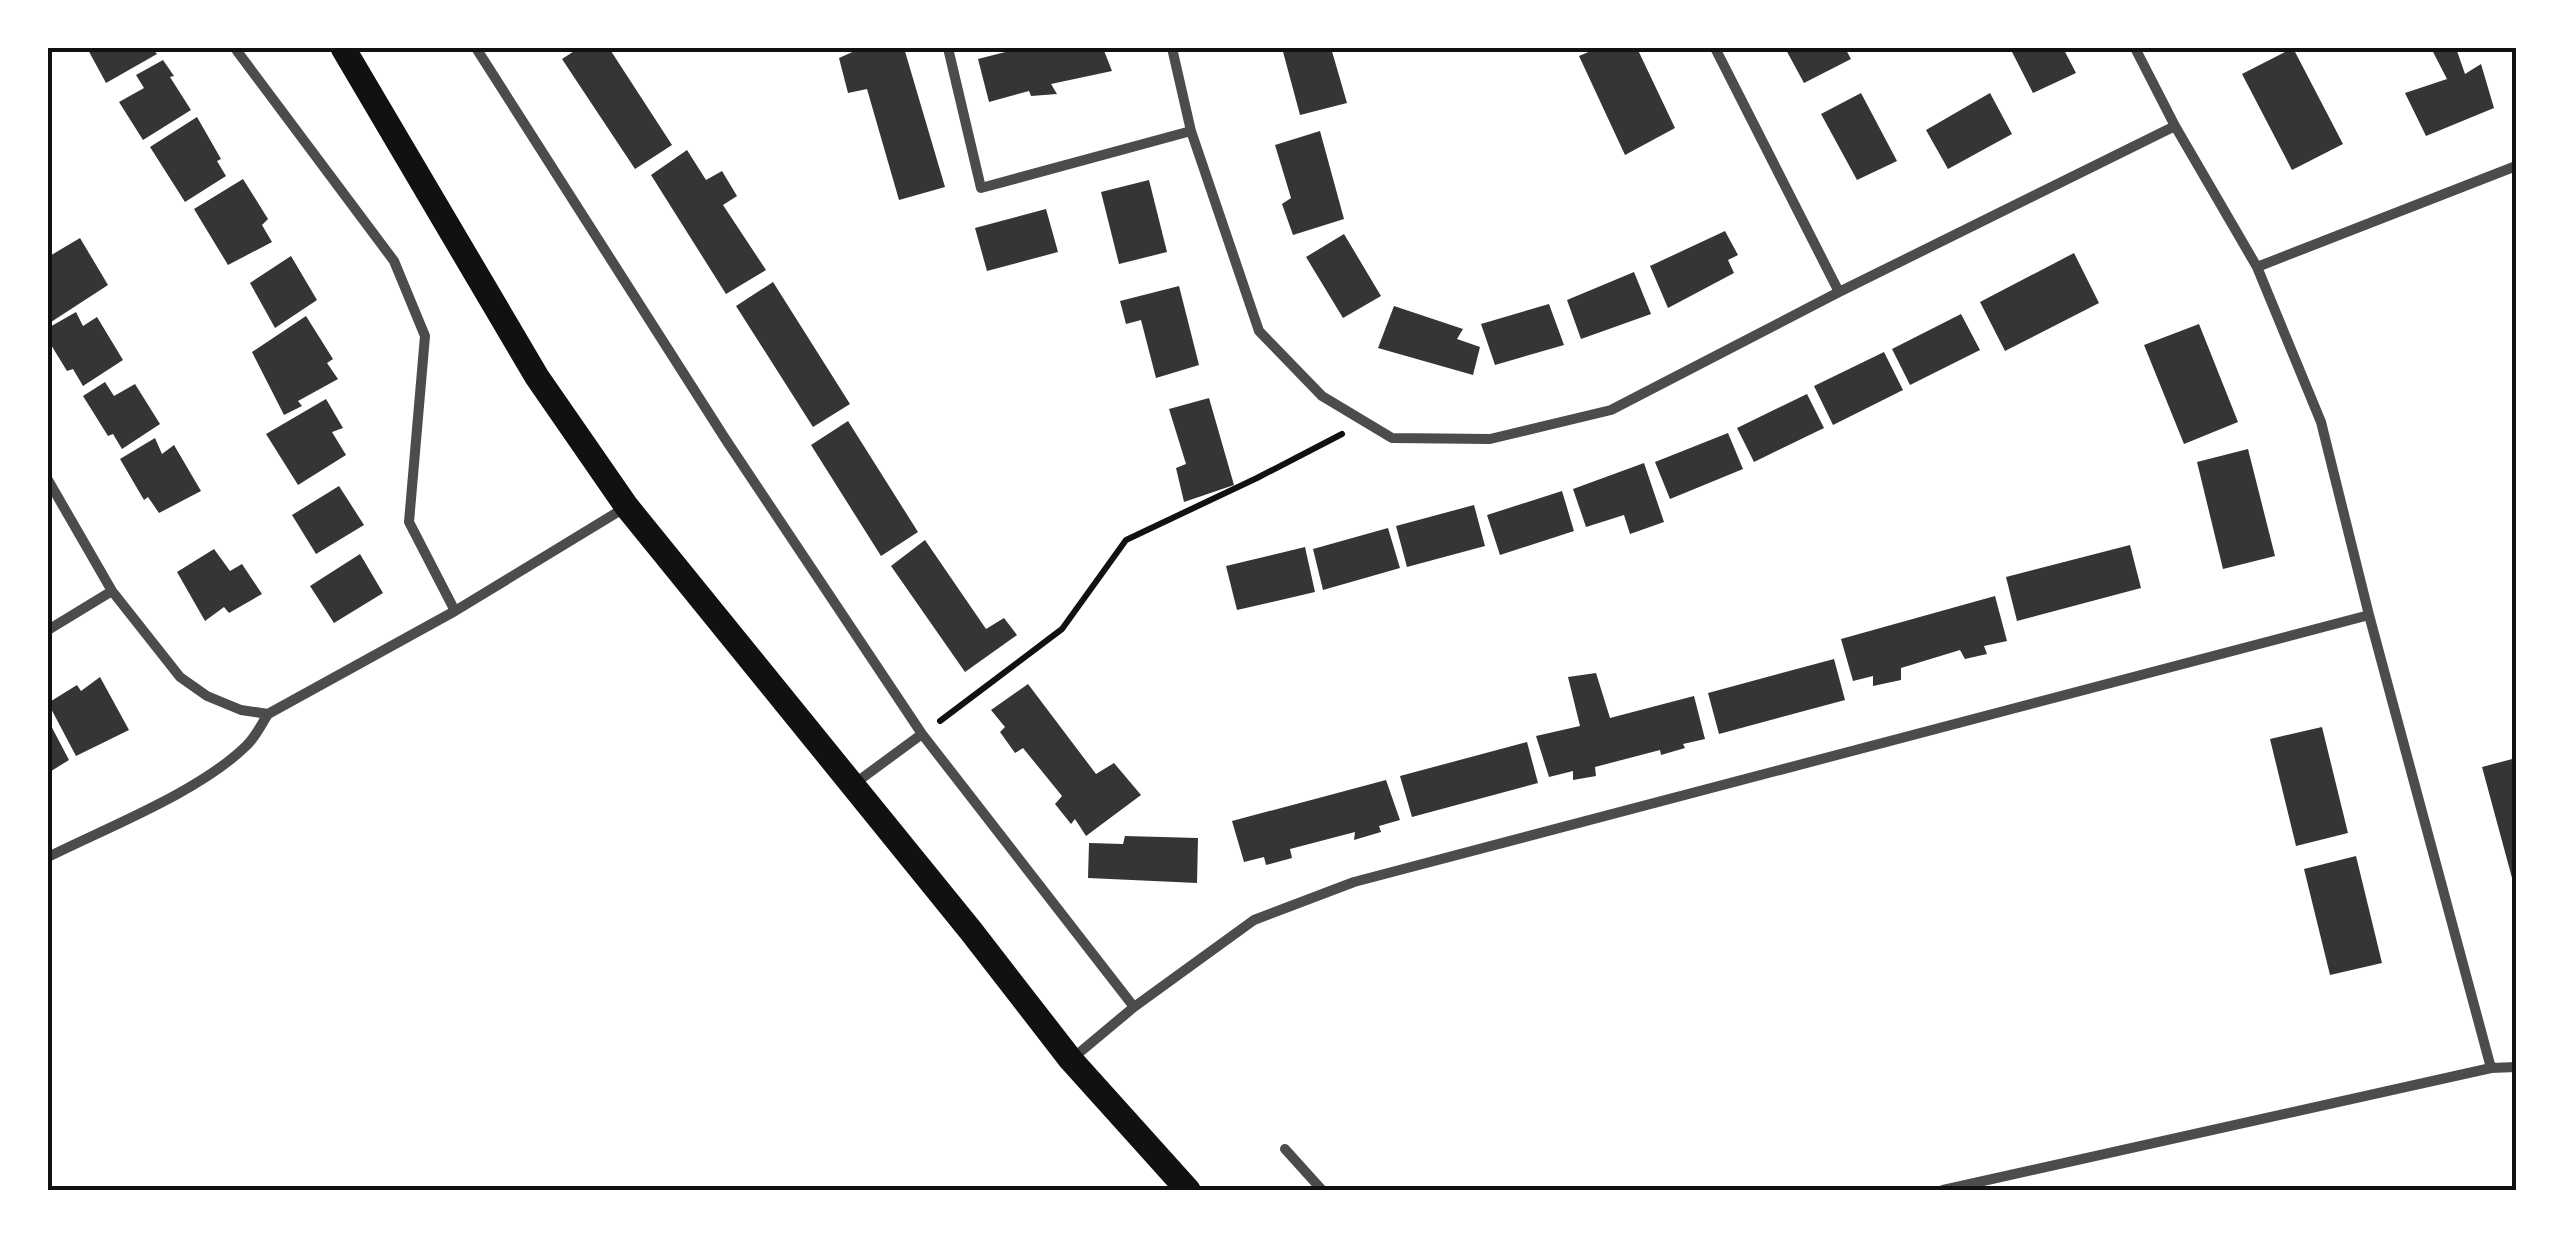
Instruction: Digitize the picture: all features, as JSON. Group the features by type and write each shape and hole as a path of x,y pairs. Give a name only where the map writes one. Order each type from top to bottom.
{"main road":[{"path":"343,48 536,377 627,507 1071,1060 1188,1190"}],"street":[{"path":"476,48 726,440 922,734 1134,1008"},
{"path":"948,48 981,188 1191,131"},
{"path":"1172,48 1191,131 1259,332 1322,396 1392,438 1490,439 1611,410 1839,292 2176,126"},
{"path":"1715,48 1839,292"},
{"path":"2136,48 2257,267 2321,422 2491,1068"},
{"path":"237,50 394,261 425,336 409,522 455,612"},
{"path":"2257,267 2516,166"},
{"path":"48,480 112,591 180,677 207,696 241,710 268,714"},
{"path":"48,857 220,769 250,743 268,714 455,612 627,507"},
{"path":"48,630 112,591"},
{"path":"1071,1060 1134,1008 1254,920 1354,882 2369,614"},
{"path":"852,786 922,734"},
{"path":"1943,1190 2491,1068 2516,1066"},
{"path":"1284,1150 1322,1190"}],"path":[{"path":"922,734 1062,630 1126,540 1366,422"}],"building":[{"path":"87,48 152,48 157,54 106,83"},
{"path":"579,48 609,48 672,145 635,169 562,59"},
{"path":"856,48 904,48 945,187 899,200 867,89 848,93 839,58"},
{"path":"1021,48 1103,48 1112,71 1051,84 1057,94 1031,96 1029,91 989,102 978,59"},
{"path":"1282,48 1331,48 1347,103 1300,115"},
{"path":"1598,48 1637,48 1675,128 1625,155 1579,56"},
{"path":"1785,48 1845,48 1851,59 1804,83"},
{"path":"2010,48 2063,48 2076,73 2033,93"},
{"path":"2293,48 2343,144 2292,170 2242,74"},
{"path":"2431,48 2456,48 2465,74 2481,64 2494,108 2426,136 2405,93 2447,79"},
{"path":"163,60 191,110 143,140 119,102 144,88 136,75"},
{"path":"1861,93 1897,161 1857,180 1821,114"},
{"path":"1990,93 2012,134 1948,169 1926,130"},
{"path":"197,117 221,159 217,161 226,176 185,202 150,147"},
{"path":"1320,131 1344,219 1293,235 1282,204 1291,198 1275,145"},
{"path":"687,150 706,180 722,171 737,196 723,205 766,270 726,294 651,175"},
{"path":"243,179 268,219 262,225 272,242 228,265 194,209"},
{"path":"1149,180 1167,252 1119,264 1101,192"},
{"path":"1046,209 1058,252 987,271 975,228"},
{"path":"1725,231 1738,255 1728,260 1734,273 1668,308 1650,266"},
{"path":"1344,234 1381,296 1343,318 1306,257"},
{"path":"80,238 108,285 48,324 48,257"},
{"path":"2074,253 2099,303 2005,351 1980,302"},
{"path":"291,256 317,300 275,328 250,283"},
{"path":"1634,272 1651,314 1581,339 1567,300"},
{"path":"773,282 850,404 813,427 736,306"},
{"path":"1179,286 1199,365 1156,378 1141,320 1126,324 1120,301"},
{"path":"1549,304 1564,345 1495,365 1481,324"},
{"path":"1394,306 1463,329 1457,339 1480,347 1473,375 1378,348"},
{"path":"76,312 83,326 97,317 123,360 83,386 73,369 67,371 48,340 48,328"},
{"path":"1961,314 1980,350 1910,385 1892,349"},
{"path":"306,316 333,359 327,363 338,379 298,401 302,406 284,415 252,352"},
{"path":"2199,324 2238,422 2184,444 2144,345"},
{"path":"1884,352 1903,390 1833,425 1814,386"},
{"path":"105,382 114,396 135,384 160,424 122,449 113,434 108,436 83,396"},
{"path":"1807,394 1824,428 1754,462 1737,428"},
{"path":"1209,398 1234,485 1184,502 1176,468 1186,464 1169,409"},
{"path":"326,399 343,428 332,432 346,455 298,485 266,434"},
{"path":"848,421 918,532 881,556 811,445"},
{"path":"1728,433 1743,469 1670,499 1655,462"},
{"path":"155,438 162,454 174,445 201,491 159,513 148,497 144,500 120,459"},
{"path":"2248,449 2275,556 2223,569 2197,462"},
{"path":"1644,463 1664,522 1630,534 1624,515 1586,527 1573,489"},
{"path":"339,486 364,525 316,554 292,515"},
{"path":"1562,491 1574,531 1500,555 1487,515"},
{"path":"1474,505 1485,546 1407,567 1396,526"},
{"path":"1388,528 1400,568 1323,590 1313,549"},
{"path":"925,540 986,629 1004,618 1017,635 965,672 891,566"},
{"path":"2130,545 2141,588 2017,621 2006,577"},
{"path":"1305,547 1315,592 1237,610 1226,566"},
{"path":"214,549 230,571 242,564 262,594 229,613 224,607 205,621 177,572"},
{"path":"360,554 383,593 334,623 310,586"},
{"path":"1995,596 2007,641 1984,646 1987,654 1965,659 1960,650 1901,668 1901,680 1873,686 1873,676 1853,681 1841,639"},
{"path":"1834,659 1845,700 1719,734 1708,693"},
{"path":"1596,673 1610,718 1694,696 1705,739 1661,755 1660,750 1595,767 1596,776 1573,780 1573,771 1549,777 1536,736 1580,726 1568,677"},
{"path":"100,677 129,730 76,756 48,703 77,685 81,691"},
{"path":"1028,684 1096,774 1114,763 1141,795 1086,836 1075,819 1071,824 1055,804 1062,796 1023,748 1015,753 1000,732 1005,727 991,710"},
{"path":"48,720 69,760 48,773"},
{"path":"2322,727 2348,833 2296,846 2270,739"},
{"path":"1527,742 1538,783 1412,817 1400,776"},
{"path":"2516,758 2516,889 2515,889 2482,767"},
{"path":"1386,780 1400,820 1379,826 1381,832 1354,840 1355,832 1290,849 1292,858 1266,865 1264,857 1244,862 1232,821"},
{"path":"1125,836 1198,838 1197,883 1088,878 1089,843 1123,844"},
{"path":"2356,856 2382,963 2330,975 2304,869"}]}
